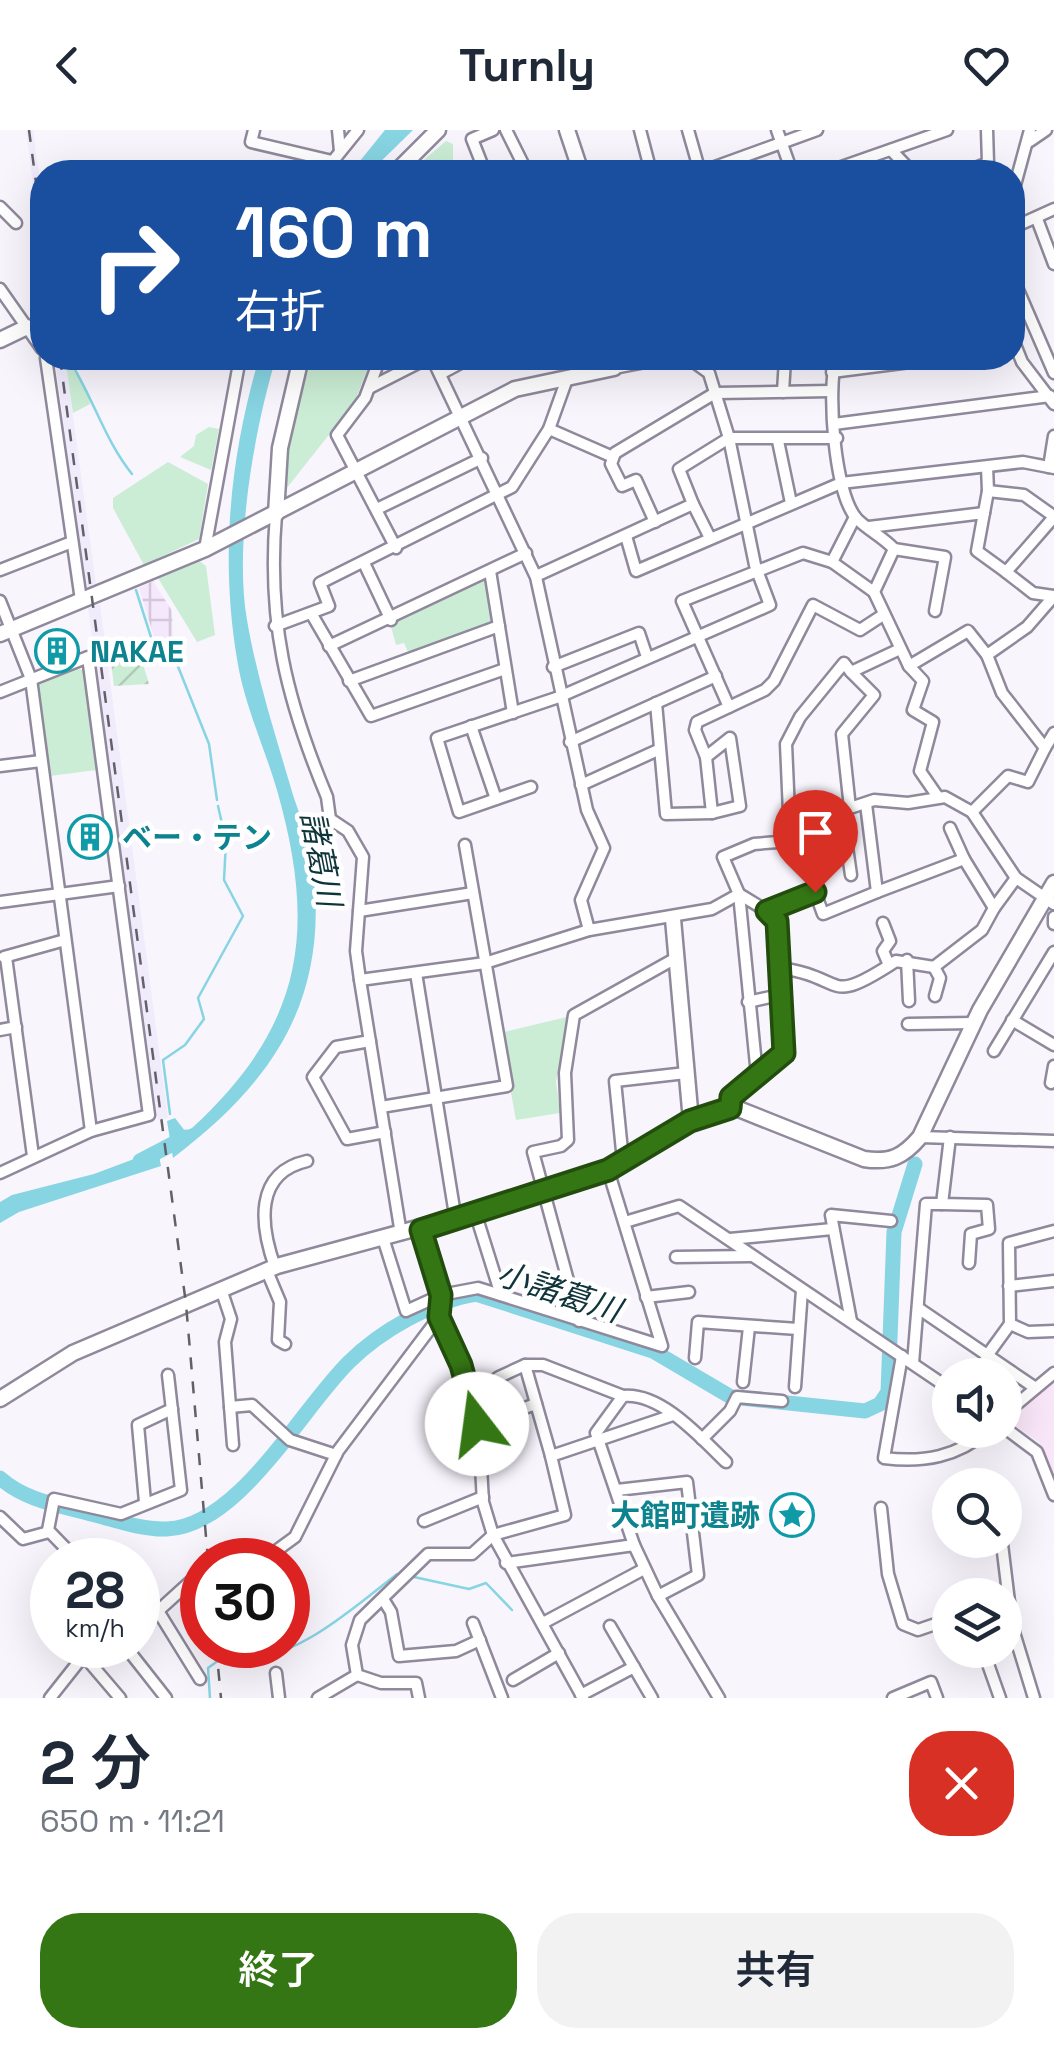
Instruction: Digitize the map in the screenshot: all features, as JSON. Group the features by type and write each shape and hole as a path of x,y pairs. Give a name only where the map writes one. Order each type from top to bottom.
{"street":[{"path":"254,130 251,142 328,160"},
{"path":"338,130 340,150"},
{"path":"333,160 358,130"},
{"path":"408,160 438,130"},
{"path":"480,160 472,139 493,130"},
{"path":"506,130 521,160"},
{"path":"568,130 578,160"},
{"path":"640,130 648,160"},
{"path":"688,130 697,160"},
{"path":"777,130 787,160"},
{"path":"734,160 817,130"},
{"path":"866,160 948,130"},
{"path":"987,130 988,160"},
{"path":"1023,160 1030,135 1046,130"},
{"path":"891,150 901,160"},
{"path":"0,207 16,223"},
{"path":"1025,223 1054,209"},
{"path":"1037,219 1054,264"},
{"path":"0,289 30,332"},
{"path":"1025,306 1054,372"},
{"path":"0,340 27,328"},
{"path":"834,424 1052,400 1025,360"},
{"path":"48,370 80,600"},
{"path":"210,546 238,370"},
{"path":"298,370 280,448 271,516 275,626 289,696 327,797 330,819 348,830 363,857 356,951 400,1234"},
{"path":"376,370 370,388 337,436 379,508 396,548"},
{"path":"370,388 406,370"},
{"path":"438,370 536,576 580,785 604,848 581,900 589,930"},
{"path":"440,374 448,370"},
{"path":"5,631 210,546 514,389 589,370"},
{"path":"531,787 459,812 436,738 560,697 770,605 756,569 729,438 705,370"},
{"path":"783,392 784,370"},
{"path":"848,370 832,372 830,391 841,483 855,516 894,549 945,557 935,611"},
{"path":"275,626 329,606 320,583 512,487 548,429 568,376"},
{"path":"654,522 636,480 622,486 611,464 614,457 715,394 830,391"},
{"path":"548,429 614,457"},
{"path":"626,536 636,571 841,483 1023,462 1052,468 1054,436"},
{"path":"710,538 679,469 729,438 837,438"},
{"path":"778,440 791,503"},
{"path":"379,508 482,458"},
{"path":"987,466 988,491 977,551 1033,593 1054,596"},
{"path":"988,491 1024,495 1053,516 1006,572"},
{"path":"536,576 693,504"},
{"path":"869,528 984,513"},
{"path":"832,562 855,516"},
{"path":"0,570 72,542"},
{"path":"874,592 894,549"},
{"path":"330,646 526,552"},
{"path":"0,1399 74,1353 271,1269 543,1194 608,1170 690,1121 730,1108 864,1159 885,1162 906,1153 920,1137 973,1023 1051,895 1016,878 972,812 938,797 920,770 932,722 913,710 923,680 909,666 874,592 832,562 803,554 756,569 682,601 729,707"},
{"path":"364,562 391,620"},
{"path":"490,570 513,713"},
{"path":"987,655 1027,627 1054,596"},
{"path":"0,601 5,631 30,679 91,1132"},
{"path":"712,812 706,757 695,730 698,722 774,681 813,605 860,630 882,615"},
{"path":"311,613 372,716 506,669"},
{"path":"349,681 499,626"},
{"path":"909,666 968,631 987,655 1002,693 1045,748"},
{"path":"554,667 638,632 647,657"},
{"path":"851,672 900,649"},
{"path":"0,692 88,657 148,1115 91,1132 0,1173"},
{"path":"790,835 786,744 791,730 844,664 874,696 842,734 850,808"},
{"path":"570,742 716,676"},
{"path":"656,703 666,814 740,806 730,738 706,757"},
{"path":"471,726 496,799"},
{"path":"972,812 1008,776 1028,782 1054,734"},
{"path":"580,785 658,750"},
{"path":"0,766 41,761"},
{"path":"757,1075 739,894 723,857 881,798 908,803 938,797"},
{"path":"866,804 877,892"},
{"path":"820,818 827,842 846,840 850,874"},
{"path":"950,828 994,908"},
{"path":"381,1107 506,1086 465,845"},
{"path":"767,911 815,892 823,914 964,859"},
{"path":"934,967 982,930 1016,878"},
{"path":"0,888 1,902 119,886"},
{"path":"358,912 474,893"},
{"path":"360,980 485,963 589,930 673,919 712,909 739,894"},
{"path":"730,1108 731,1097 784,1053 777,921 739,894"},
{"path":"1054,917 1054,924"},
{"path":"673,919 690,1121"},
{"path":"884,924 890,941 883,950 889,965"},
{"path":"33,1156 3,958 65,940"},
{"path":"994,1051 1054,952"},
{"path":"579,1321 533,1152 561,1146 568,1140 565,1073 574,1015 676,958"},
{"path":"778,968 842,989 856,987 889,965 907,960 934,967 940,978 935,996"},
{"path":"907,960 909,1000"},
{"path":"416,973 456,1221"},
{"path":"748,1002 779,995"},
{"path":"1012,1020 1054,1044"},
{"path":"908,1024 973,1023"},
{"path":"0,1030 16,1027"},
{"path":"370,1040 336,1048 322,1060 313,1077 347,1139 385,1132"},
{"path":"1051,1083 1054,1066"},
{"path":"623,1161 615,1082 686,1073"},
{"path":"920,1137 1054,1140"},
{"path":"942,1204 950,1137"},
{"path":"285,1344 278,1340 280,1302 267,1245 265,1208 274,1176 282,1168 307,1161"},
{"path":"384,1238 406,1311 441,1295 478,1288 662,1346 608,1170"},
{"path":"913,1363 926,1204 987,1205 989,1229 971,1234 969,1263"},
{"path":"625,1222 679,1206 932,1376"},
{"path":"851,1321 840,1247 834,1247 831,1214 891,1221"},
{"path":"476,1215 501,1294"},
{"path":"730,1239 832,1229"},
{"path":"421,1230 441,1295 439,1316 477,1424 483,1498 506,1563 560,1652 581,1697 634,1667"},
{"path":"986,1357 1010,1324 1009,1243 1054,1231"},
{"path":"676,1257 752,1256"},
{"path":"1010,1286 1054,1282"},
{"path":"221,1290 231,1319 226,1342 233,1444"},
{"path":"795,1387 802,1290"},
{"path":"646,1298 688,1292"},
{"path":"918,1308 1034,1387"},
{"path":"294,1538 302,1530 336,1455 439,1316"},
{"path":"694,1358 698,1322 798,1329"},
{"path":"1010,1324 1028,1332 1054,1331"},
{"path":"744,1382 749,1327"},
{"path":"902,1356 884,1458 913,1461 964,1448"},
{"path":"470,1400 499,1377 525,1365 543,1365 623,1396 634,1395 673,1415 726,1462"},
{"path":"358,1675 352,1645 360,1620 428,1554 472,1554 493,1535 565,1515 525,1365"},
{"path":"1022,1398 1054,1373"},
{"path":"50,1532 54,1499 121,1514 181,1490 168,1375"},
{"path":"623,1396 596,1433 644,1569 719,1698"},
{"path":"702,1439 730,1411 737,1396 782,1401"},
{"path":"477,1424 536,1404"},
{"path":"230,1407 252,1406 290,1440 336,1455"},
{"path":"145,1502 138,1425 172,1409"},
{"path":"551,1456 673,1415"},
{"path":"1022,1441 1037,1452 1054,1495"},
{"path":"618,1490 687,1482 698,1575 658,1596"},
{"path":"424,1521 483,1498"},
{"path":"880,1508 888,1574 903,1624 918,1630 932,1625"},
{"path":"0,1517 23,1539 50,1532"},
{"path":"50,1532 56,1538"},
{"path":"506,1563 569,1550 634,1544"},
{"path":"1004,1558 1012,1626 1034,1698"},
{"path":"542,1622 644,1569"},
{"path":"160,1609 180,1591"},
{"path":"383,1598 392,1612 399,1656 456,1651 480,1640"},
{"path":"160,1614 200,1679"},
{"path":"474,1623 502,1698"},
{"path":"610,1626 652,1698"},
{"path":"512,1680 560,1652"},
{"path":"50,1698 75,1668"},
{"path":"95,1668 120,1698"},
{"path":"142,1668 166,1698"},
{"path":"989,1668 1000,1698"},
{"path":"276,1672 279,1698"},
{"path":"320,1698 358,1675"},
{"path":"358,1675 381,1683 416,1683 420,1698"},
{"path":"893,1698 931,1682 937,1698"}],"shaded area":[{"path":"26,130 33,130 37,160 30,162"},
{"path":"57,370 67,370 96,584 85,588"},
{"path":"153,581 172,611 173,645 160,656 139,588"},
{"path":"100,604 168,1118 158,1120 88,608"},
{"path":"1054,1383 1054,1482 1039,1442 1022,1430 1022,1407"}],"green space":[{"path":"446,141 453,144 453,160 424,160"},
{"path":"67,370 73,370 87,390 90,404 73,413"},
{"path":"309,370 367,370 354,403 286,489 287,444"},
{"path":"209,427 219,429 211,470 180,457 194,446 196,435"},
{"path":"168,462 208,484 199,539 144,565 113,508 113,498"},
{"path":"198,560 206,566 215,635 197,642 158,578"},
{"path":"483,577 493,611 490,626 409,654 404,643 396,645 390,623"},
{"path":"121,643 125,664 143,664 149,684 114,686 109,646"},
{"path":"78,668 84,671 96,770 50,776 36,685"},
{"path":"571,1016 556,1081 560,1113 516,1120 500,1033"}],"water":[{"path":"385,130 413,130 382,160 361,160"},
{"path":"256,370 273,370 248,488 244,590 261,686 311,852 316,908 313,952 304,993 289,1030 268,1065 210,1128 173,1158 167,1121 175,1118 185,1131 192,1128 229,1090 258,1052 279,1013 292,973 297,932 289,841 277,790 240,676 232,621 231,507"},
{"path":"158,1150 161,1166 19,1212 0,1223 0,1202 12,1195 94,1174"}],"waterway":[{"path":"75,370 132,474"},
{"path":"136,590 157,656"},
{"path":"161,663 175,659 209,744 217,800"},
{"path":"170,1114 163,1060 185,1045 204,1019 198,998 243,916 224,880 226,841 218,806"},
{"name":"諸葛川","path":"140,1161 186,1137"},
{"name":"小諸葛川","path":"0,1478 43,1501 129,1524 167,1529 194,1523 244,1487 362,1350 425,1310 476,1294 653,1351 731,1397 865,1411 880,1404 888,1392 894,1232 915,1164"},
{"path":"210,1698 208,1668 233,1650 245,1659 286,1650 326,1628 397,1574"},
{"path":"414,1577 469,1589 486,1583 512,1610"}],"railway":[{"path":"29,130 33,160"},
{"path":"62,370 186,1304 206,1538"},
{"path":"218,1668 221,1698"}],"place":[{"name":"NAKAE","path":"57,651"},
{"name":"ベー・テン","path":"90,837"},
{"name":"大館町遺跡","path":"792,1515"}],"route":[{"path":"477,1424 461,1365 439,1317 441,1295 421,1230 608,1170 690,1121 730,1108 731,1097 784,1053 777,921 767,911 815,892"}]}
